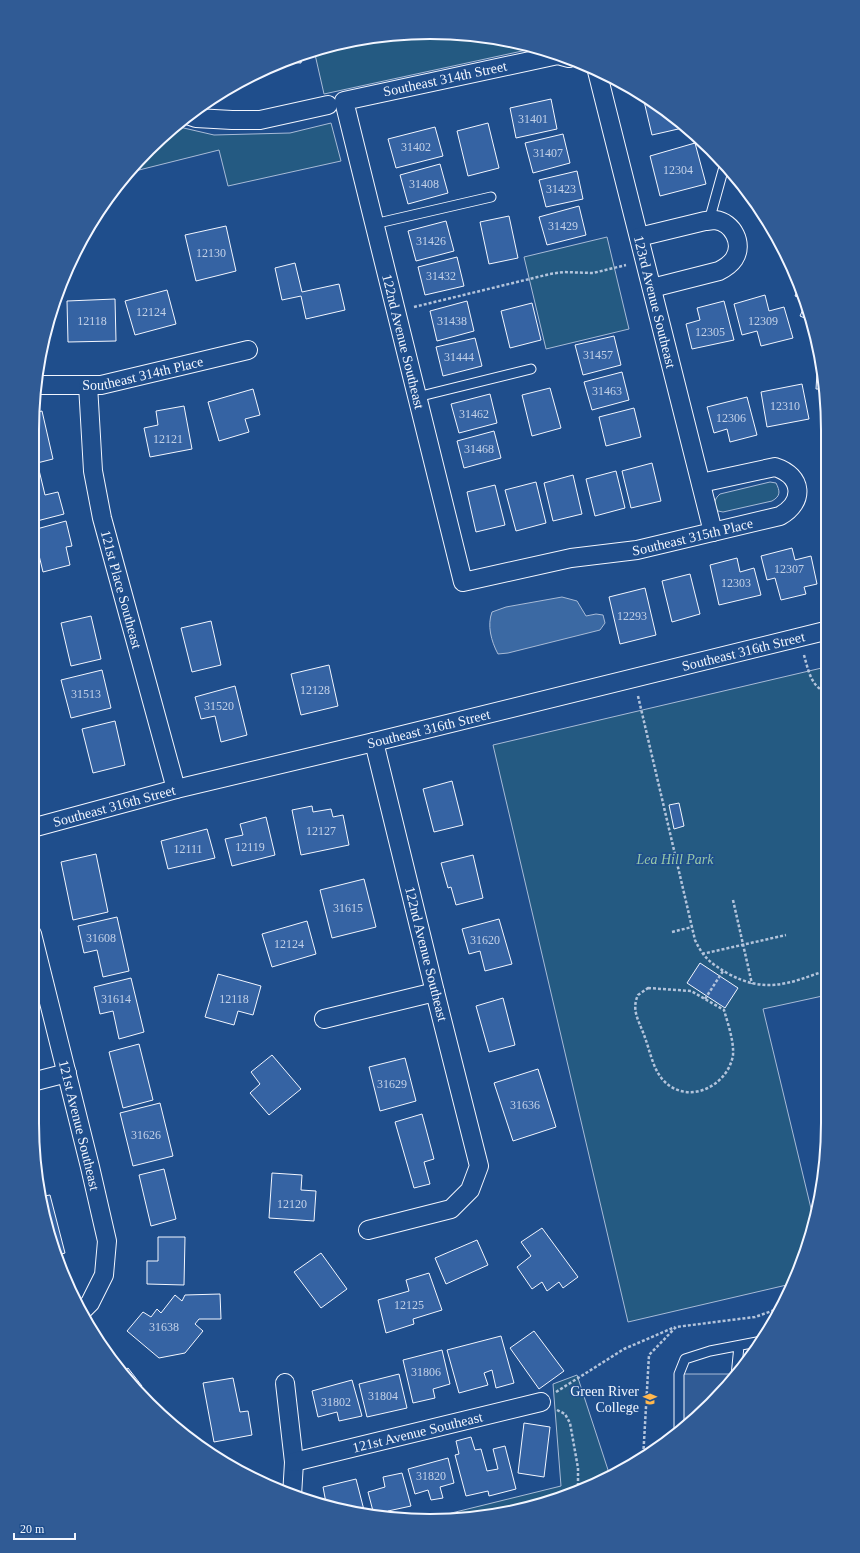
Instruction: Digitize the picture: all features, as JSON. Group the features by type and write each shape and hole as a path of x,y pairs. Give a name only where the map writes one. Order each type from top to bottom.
{"street":[{"name":"Southeast 314th Street","path":"195,118 225,120 260,120 547,57"},
{"name":"123rd Avenue Southeast","path":"599,77 713,532"},
{"name":"122nd Avenue Southeast","path":"336,103 374,224 463,582"},
{"path":"639,237 715,220 725,224 732,230 737,239 738,249 734,259 728,266 719,271 652,288"},
{"name":"Southeast 314th Place","path":"42,385 101,385 115,383 248,350"},
{"name":"121st Place Southeast","path":"88,385 93,471 102,518 176,789"},
{"name":"Southeast 315th Place","path":"463,582 572,558 637,550 780,516 795,504 798,494 797,485 792,476 784,470 775,467 701,483"},
{"name":"Southeast 316th Street","path":"39,826 176,789 821,632"},
{"name":"122nd Avenue Southeast","path":"368,1230 451,1209 470,1190 479,1166 434,992 374,742"},
{"name":"121st Avenue Southeast","path":"39,962 107,1241 104,1276 90,1303 85,1308"},
{"path":"324,1019 434,992"},
{"path":"39,1080 67,1073"},
{"path":"285,1383 294,1462 292,1489"},
{"name":"121st Avenue Southeast","path":"294,1462 541,1402"}],"lane":[{"path":"709,221 723,171"},
{"path":"374,224 491,197"},
{"path":"417,397 530,369"},
{"path":"679,1424 679,1374 685,1359 710,1351 753,1343"},
{"path":"737,1365 739,1346"}],"path":[{"path":"396,311 550,274 564,272 593,273 645,260"},
{"path":"797,638 813,682 817,688 821,690"},
{"path":"634,678 695,940 701,954 723,971 740,980 759,986 782,984 821,972"},
{"path":"733,900 752,984"},
{"path":"672,932 692,927"},
{"path":"701,954 786,934"},
{"path":"705,999 723,971"},
{"path":"648,988 691,991 705,999 724,1010 733,1054 730,1067 721,1079 714,1085 692,1093 682,1092 665,1082 658,1072 634,1007 638,995 648,988"},
{"path":"541,1402 624,1349 676,1327"},
{"path":"541,1402 565,1414 570,1423 578,1468 578,1485"}],"green space":[{"path":"430,39 481,42 524,51 324,94 315,56 329,52 379,42"},
{"path":"331,123 341,161 228,186 219,150 138,170 182,128 214,135 290,133"},
{"path":"607,237 629,329 546,349 524,257"},
{"path":"770,482 776,483 779,491 777,497 772,501 723,512 718,511 715,507 716,498 720,494"},
{"name":"Lea Hill Park","path":"821,668 821,996 763,1009 811,1209 800,1249 786,1285 628,1322 493,745"},
{"path":"577,1375 608,1471 580,1484 531,1501 481,1511 451,1513 561,1486 553,1384"}],"shaded area":[{"path":"562,597 577,601 586,616 596,614 603,615 605,623 600,630 508,653 498,654 490,633 492,612 506,607"},
{"path":"679,1374 730,1374 688,1417 679,1424"}],"building":[{"path":"551,99 557,129 516,138 510,108"},
{"path":"644,103 679,129 652,135"},
{"path":"488,123 499,168 468,176 457,131"},
{"path":"435,127 443,156 396,168 388,139"},
{"path":"563,134 570,163 533,173 525,143"},
{"path":"695,143 706,184 660,196 650,156"},
{"path":"440,164 448,193 408,204 400,175"},
{"path":"577,171 583,199 546,207 539,180"},
{"path":"579,206 586,235 547,245 539,217"},
{"path":"509,216 518,258 489,264 480,222"},
{"path":"446,221 454,251 416,261 408,231"},
{"path":"226,226 236,271 196,281 185,235"},
{"path":"457,257 464,286 425,295 418,267"},
{"path":"295,263 302,292 339,284 345,310 306,319 301,296 282,300 275,268"},
{"path":"167,290 176,324 135,335 125,301"},
{"path":"765,295 769,311 784,307 793,338 761,346 757,331 742,335 734,304"},
{"path":"115,299 116,341 68,342 67,301"},
{"path":"467,301 474,331 437,341 430,311"},
{"path":"724,301 734,340 692,349 686,324 700,320 697,308"},
{"path":"532,303 541,340 510,348 501,311"},
{"path":"802,311 804,318 800,316"},
{"path":"614,336 621,365 583,375 575,345"},
{"path":"475,338 482,366 443,376 436,347"},
{"path":"622,372 629,400 592,410 584,382"},
{"path":"817,374 819,389 816,389"},
{"path":"802,384 809,419 767,427 761,392"},
{"path":"550,388 561,428 532,436 522,395"},
{"path":"253,389 260,415 245,419 249,432 219,441 208,402"},
{"path":"490,394 497,423 459,433 451,404"},
{"path":"747,397 757,435 730,442 727,429 714,433 707,407"},
{"path":"184,406 192,449 150,457 144,428 158,425 156,411"},
{"path":"634,408 641,437 606,446 599,417"},
{"path":"42,411 53,459 39,462 39,430 40,412"},
{"path":"494,431 501,458 464,468 457,441"},
{"path":"652,463 661,501 631,508 622,471"},
{"path":"39,470 45,495 58,492 64,514 39,520"},
{"path":"616,471 625,508 595,516 586,479"},
{"path":"573,475 582,514 553,521 544,483"},
{"path":"536,482 546,523 516,531 505,490"},
{"path":"495,485 505,525 476,532 467,492"},
{"path":"66,521 72,546 66,547 70,565 43,572 39,555 39,528"},
{"path":"792,548 795,560 811,556 817,584 804,587 806,594 781,600 775,578 767,580 761,556"},
{"path":"737,558 740,572 754,568 761,595 719,605 710,565"},
{"path":"690,574 700,614 672,622 662,581"},
{"path":"645,588 656,635 620,644 609,597"},
{"path":"91,616 101,659 71,666 61,623"},
{"path":"211,621 221,665 192,672 181,628"},
{"path":"329,665 338,706 301,715 291,674"},
{"path":"102,670 111,708 71,718 61,680"},
{"path":"235,686 247,735 221,742 215,716 201,719 195,697"},
{"path":"115,721 125,765 93,773 82,729"},
{"path":"452,781 463,825 434,832 423,789"},
{"path":"679,803 684,826 674,829 669,805"},
{"path":"312,806 313,812 331,809 333,817 343,815 349,845 301,855 292,810"},
{"path":"266,817 275,855 232,866 225,839 243,835 240,824"},
{"path":"207,829 215,858 168,869 161,841"},
{"path":"96,854 108,912 73,920 61,862"},
{"path":"473,855 483,898 456,905 451,887 448,888 441,863"},
{"path":"364,879 376,927 332,938 320,890"},
{"path":"117,917 129,971 103,977 97,950 84,953 78,926"},
{"path":"499,919 512,964 485,971 480,951 469,954 462,929"},
{"path":"307,921 316,954 272,967 262,934"},
{"path":"700,963 738,988 725,1008 687,983"},
{"path":"218,974 261,986 253,1015 238,1011 234,1025 205,1017"},
{"path":"131,978 144,1032 119,1039 113,1011 100,1014 94,987"},
{"path":"503,998 515,1045 489,1052 476,1006"},
{"path":"139,1044 153,1100 123,1108 109,1052"},
{"path":"272,1055 301,1089 269,1115 250,1093 260,1084 251,1072"},
{"path":"405,1058 416,1101 380,1111 369,1067"},
{"path":"538,1069 556,1127 513,1141 494,1083"},
{"path":"160,1103 173,1156 133,1166 120,1113"},
{"path":"422,1114 434,1159 424,1162 430,1184 414,1188 395,1122"},
{"path":"164,1169 176,1219 151,1226 139,1175"},
{"path":"272,1173 302,1175 301,1190 316,1191 314,1221 269,1218"},
{"path":"50,1195 65,1253 62,1254 52,1224 46,1196"},
{"path":"542,1228 578,1277 563,1288 559,1282 547,1291 542,1282 532,1289 517,1267 531,1256 521,1242"},
{"path":"158,1237 185,1237 184,1285 147,1284 147,1261 158,1261"},
{"path":"477,1240 488,1265 446,1284 435,1258"},
{"path":"321,1253 347,1289 321,1308 294,1272"},
{"path":"429,1273 442,1310 413,1319 414,1324 386,1333 378,1300 409,1291 406,1280"},
{"path":"220,1294 221,1319 199,1319 195,1324 203,1331 185,1353 159,1358 127,1331 143,1312 151,1317 157,1309 161,1313 175,1295 182,1301 185,1295"},
{"path":"534,1331 564,1371 539,1389 510,1348"},
{"path":"501,1336 514,1383 496,1388 492,1370 484,1373 488,1385 459,1393 447,1350"},
{"path":"442,1350 450,1384 433,1389 435,1398 413,1403 403,1360"},
{"path":"128,1368 142,1386 136,1381 126,1369"},
{"path":"399,1374 407,1408 367,1417 359,1384"},
{"path":"233,1378 240,1412 248,1411 252,1435 214,1442 203,1383"},
{"path":"352,1380 362,1416 339,1421 337,1412 318,1417 312,1391"},
{"path":"524,1423 550,1427 544,1477 518,1473"},
{"path":"471,1437 475,1450 481,1449 487,1471 498,1469 493,1449 505,1446 516,1489 489,1496 488,1491 466,1496 455,1455 459,1454 456,1441"},
{"path":"448,1458 454,1483 440,1487 443,1498 431,1500 428,1490 415,1494 408,1469"},
{"path":"402,1473 411,1506 388,1512 373,1510 368,1492 385,1487 383,1477"},
{"path":"356,1479 363,1508 325,1500 323,1487"}],"place":[{"name":"Green River College","path":"650,1399"}]}
